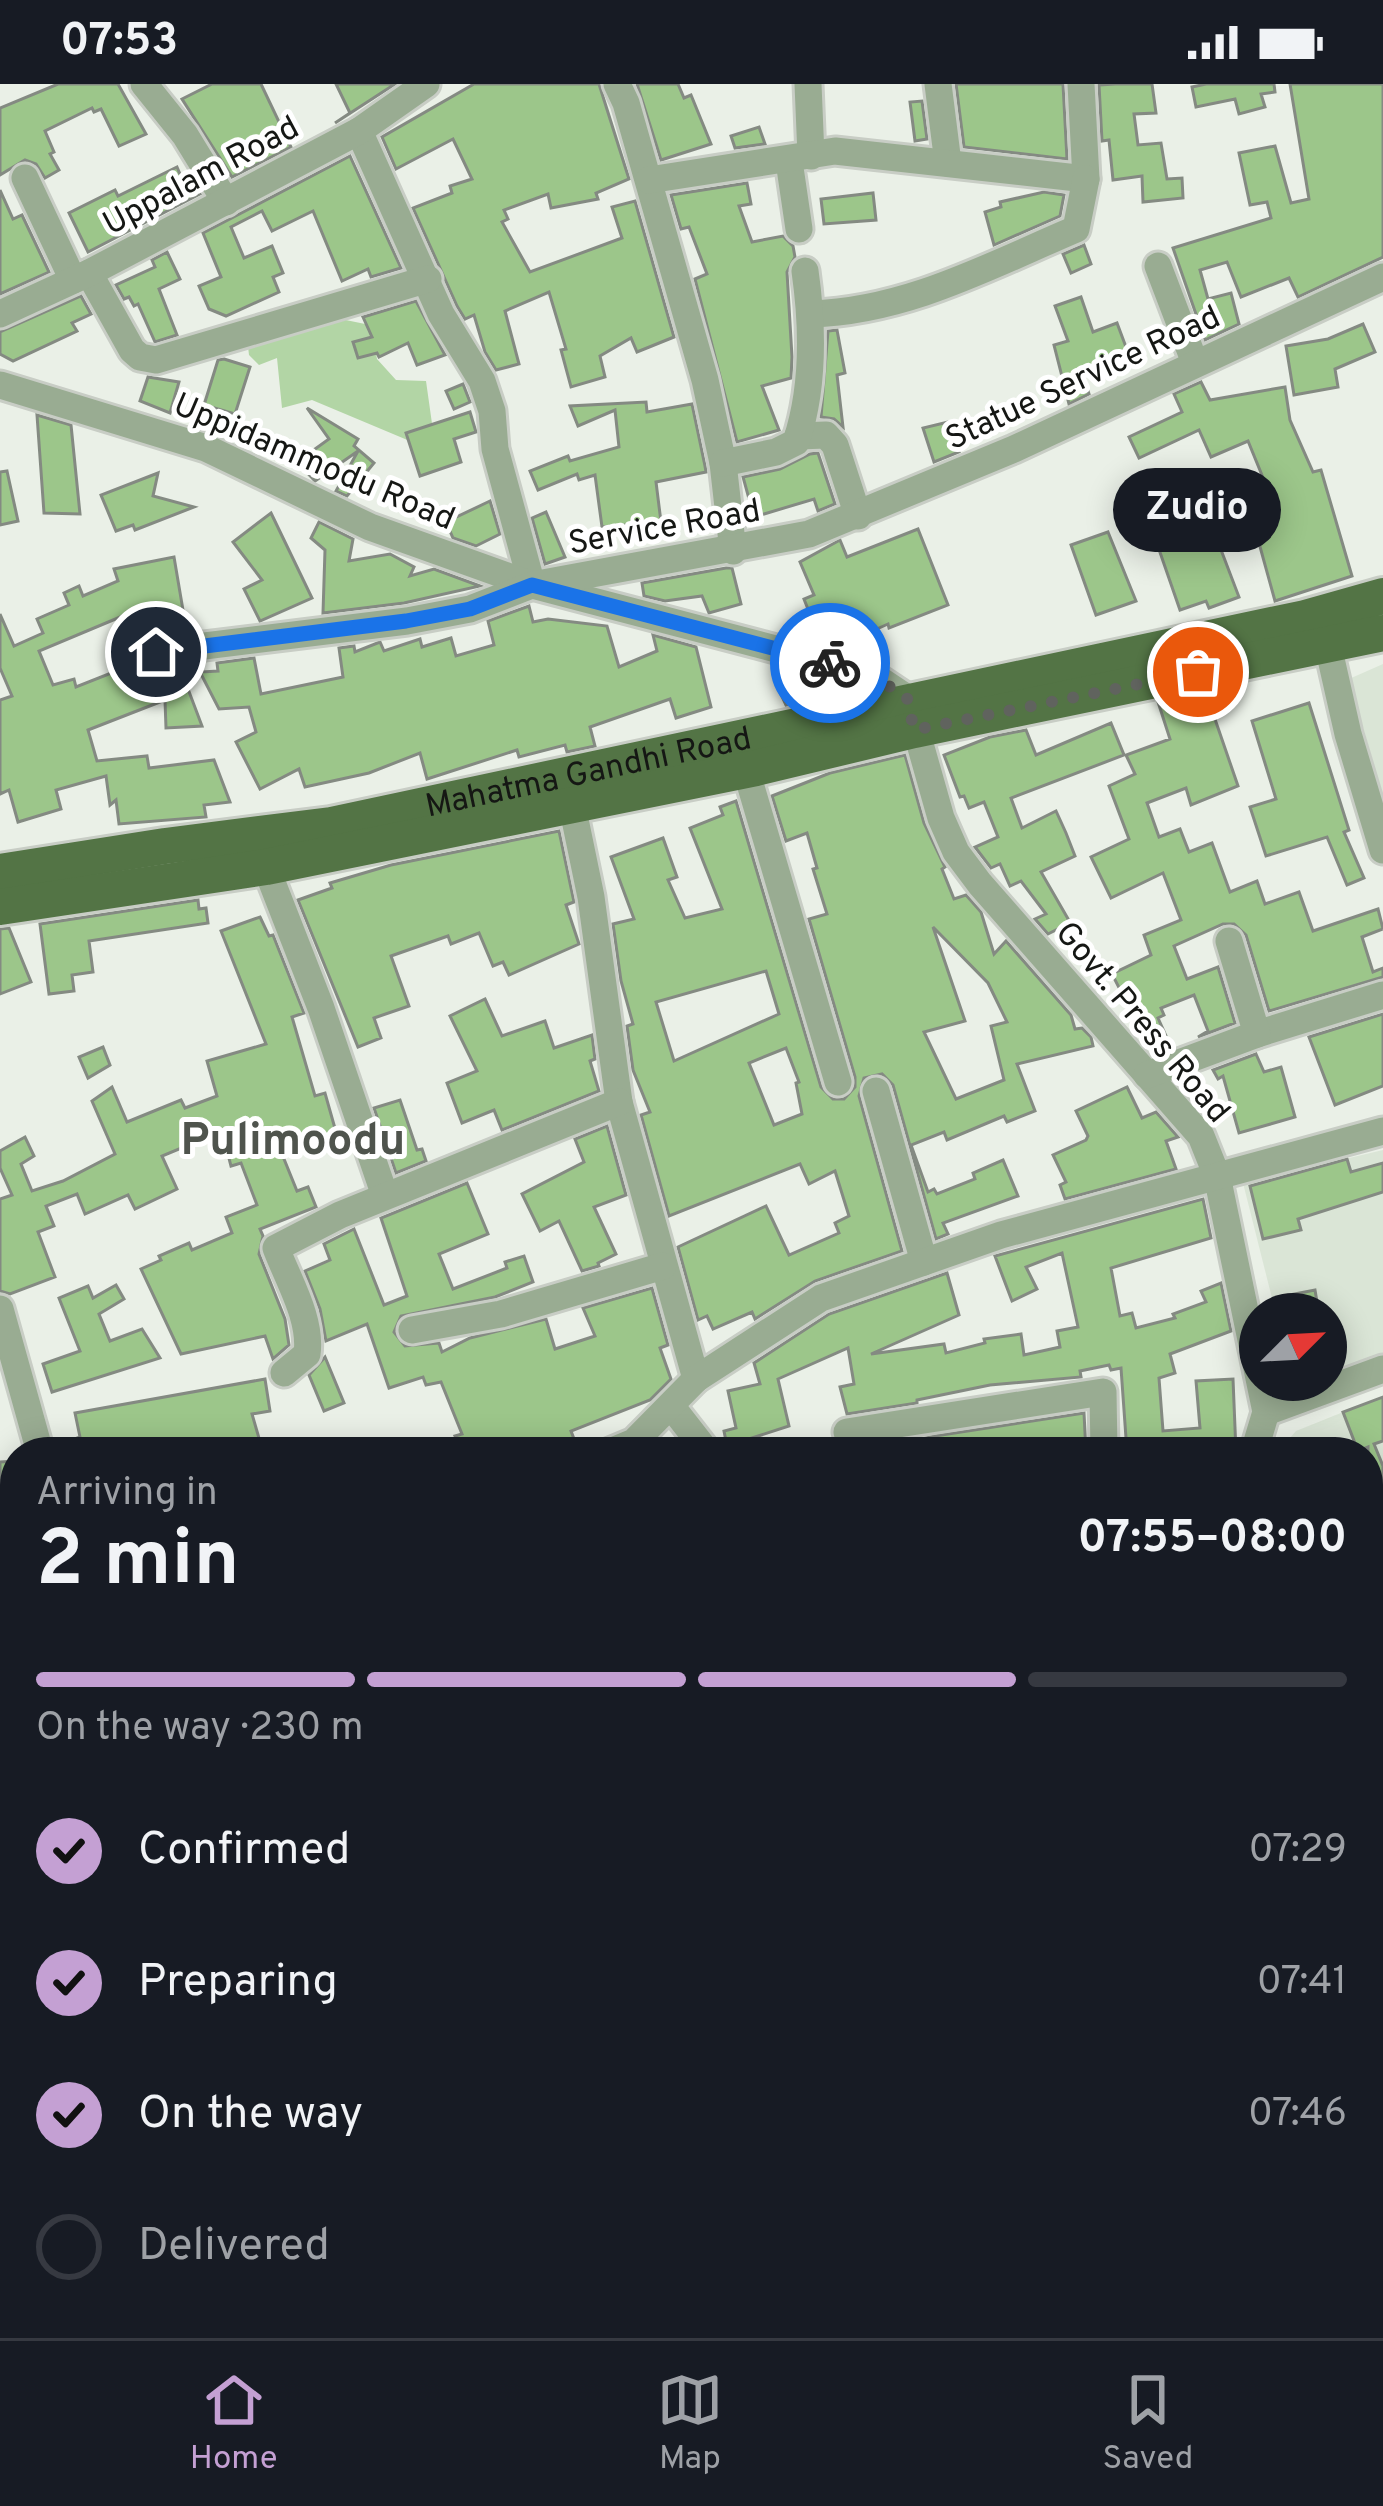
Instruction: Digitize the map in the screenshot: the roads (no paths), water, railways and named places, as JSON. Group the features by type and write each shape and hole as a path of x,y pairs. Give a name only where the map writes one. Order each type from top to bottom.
{"main road":[{"name":"Mahatma Gandhi Road","path":"1325,630 1383,596"},
{"name":"Mahatma Gandhi Road","path":"0,872 331,825 912,716 1325,630 1383,633"},
{"name":"Mahatma Gandhi Road","path":"0,907 266,867 746,770 912,716"}],"street":[{"path":"144,84 185,135 226,202"},
{"name":"Uppalam Road","path":"0,314 81,277 359,131 426,84"},
{"path":"617,84 705,380 723,463 733,551"},
{"path":"799,230 808,84"},
{"path":"938,84 948,163"},
{"path":"811,314 882,307 924,294 1076,229 1086,178 1081,84"},
{"path":"359,131 441,314 487,396 495,449 532,585"},
{"path":"649,180 836,151 1086,178"},
{"path":"25,178 81,277 140,358 155,361 428,279"},
{"path":"1158,266 1195,363"},
{"path":"723,463 789,448 798,436 807,408 811,314 805,272"},
{"name":"Statue Service Road","path":"809,534 1014,449 1383,278"},
{"name":"Uppidammodu Road","path":"0,385 206,448 370,527 532,585 871,674 912,716"},
{"path":"798,436 826,435 835,445 858,516"},
{"name":"Service Road","path":"156,652 406,621 470,609 532,585 809,534"},
{"path":"1325,630 1348,734 1383,850"},
{"name":"Govt. Press Road","path":"912,716 956,852 1201,1136 1217,1176 1266,1412"},
{"path":"746,770 838,1082"},
{"path":"572,806 592,897 619,1102 696,1379"},
{"path":"266,867 322,1008 386,1196"},
{"path":"1228,941 1257,1034"},
{"path":"1147,1075 1383,995"},
{"path":"876,1091 924,1262"},
{"path":"284,1373 307,1354 308,1343 276,1248 386,1196 619,1102"},
{"path":"639,1437 696,1379 821,1298 1001,1235 1383,1131"},
{"path":"412,1330 501,1314 664,1266"},
{"path":"0,1309 36,1437"},
{"path":"1258,1437 1266,1412 1383,1370"},
{"path":"900,1437 1103,1392 1104,1437"},
{"path":"672,1407 695,1437"},
{"path":"847,1432 888,1437"}],"place":[{"name":"Zudio","path":"1198,672"}],"district":[{"name":"Pulimoodu","path":"293,1138"}]}
